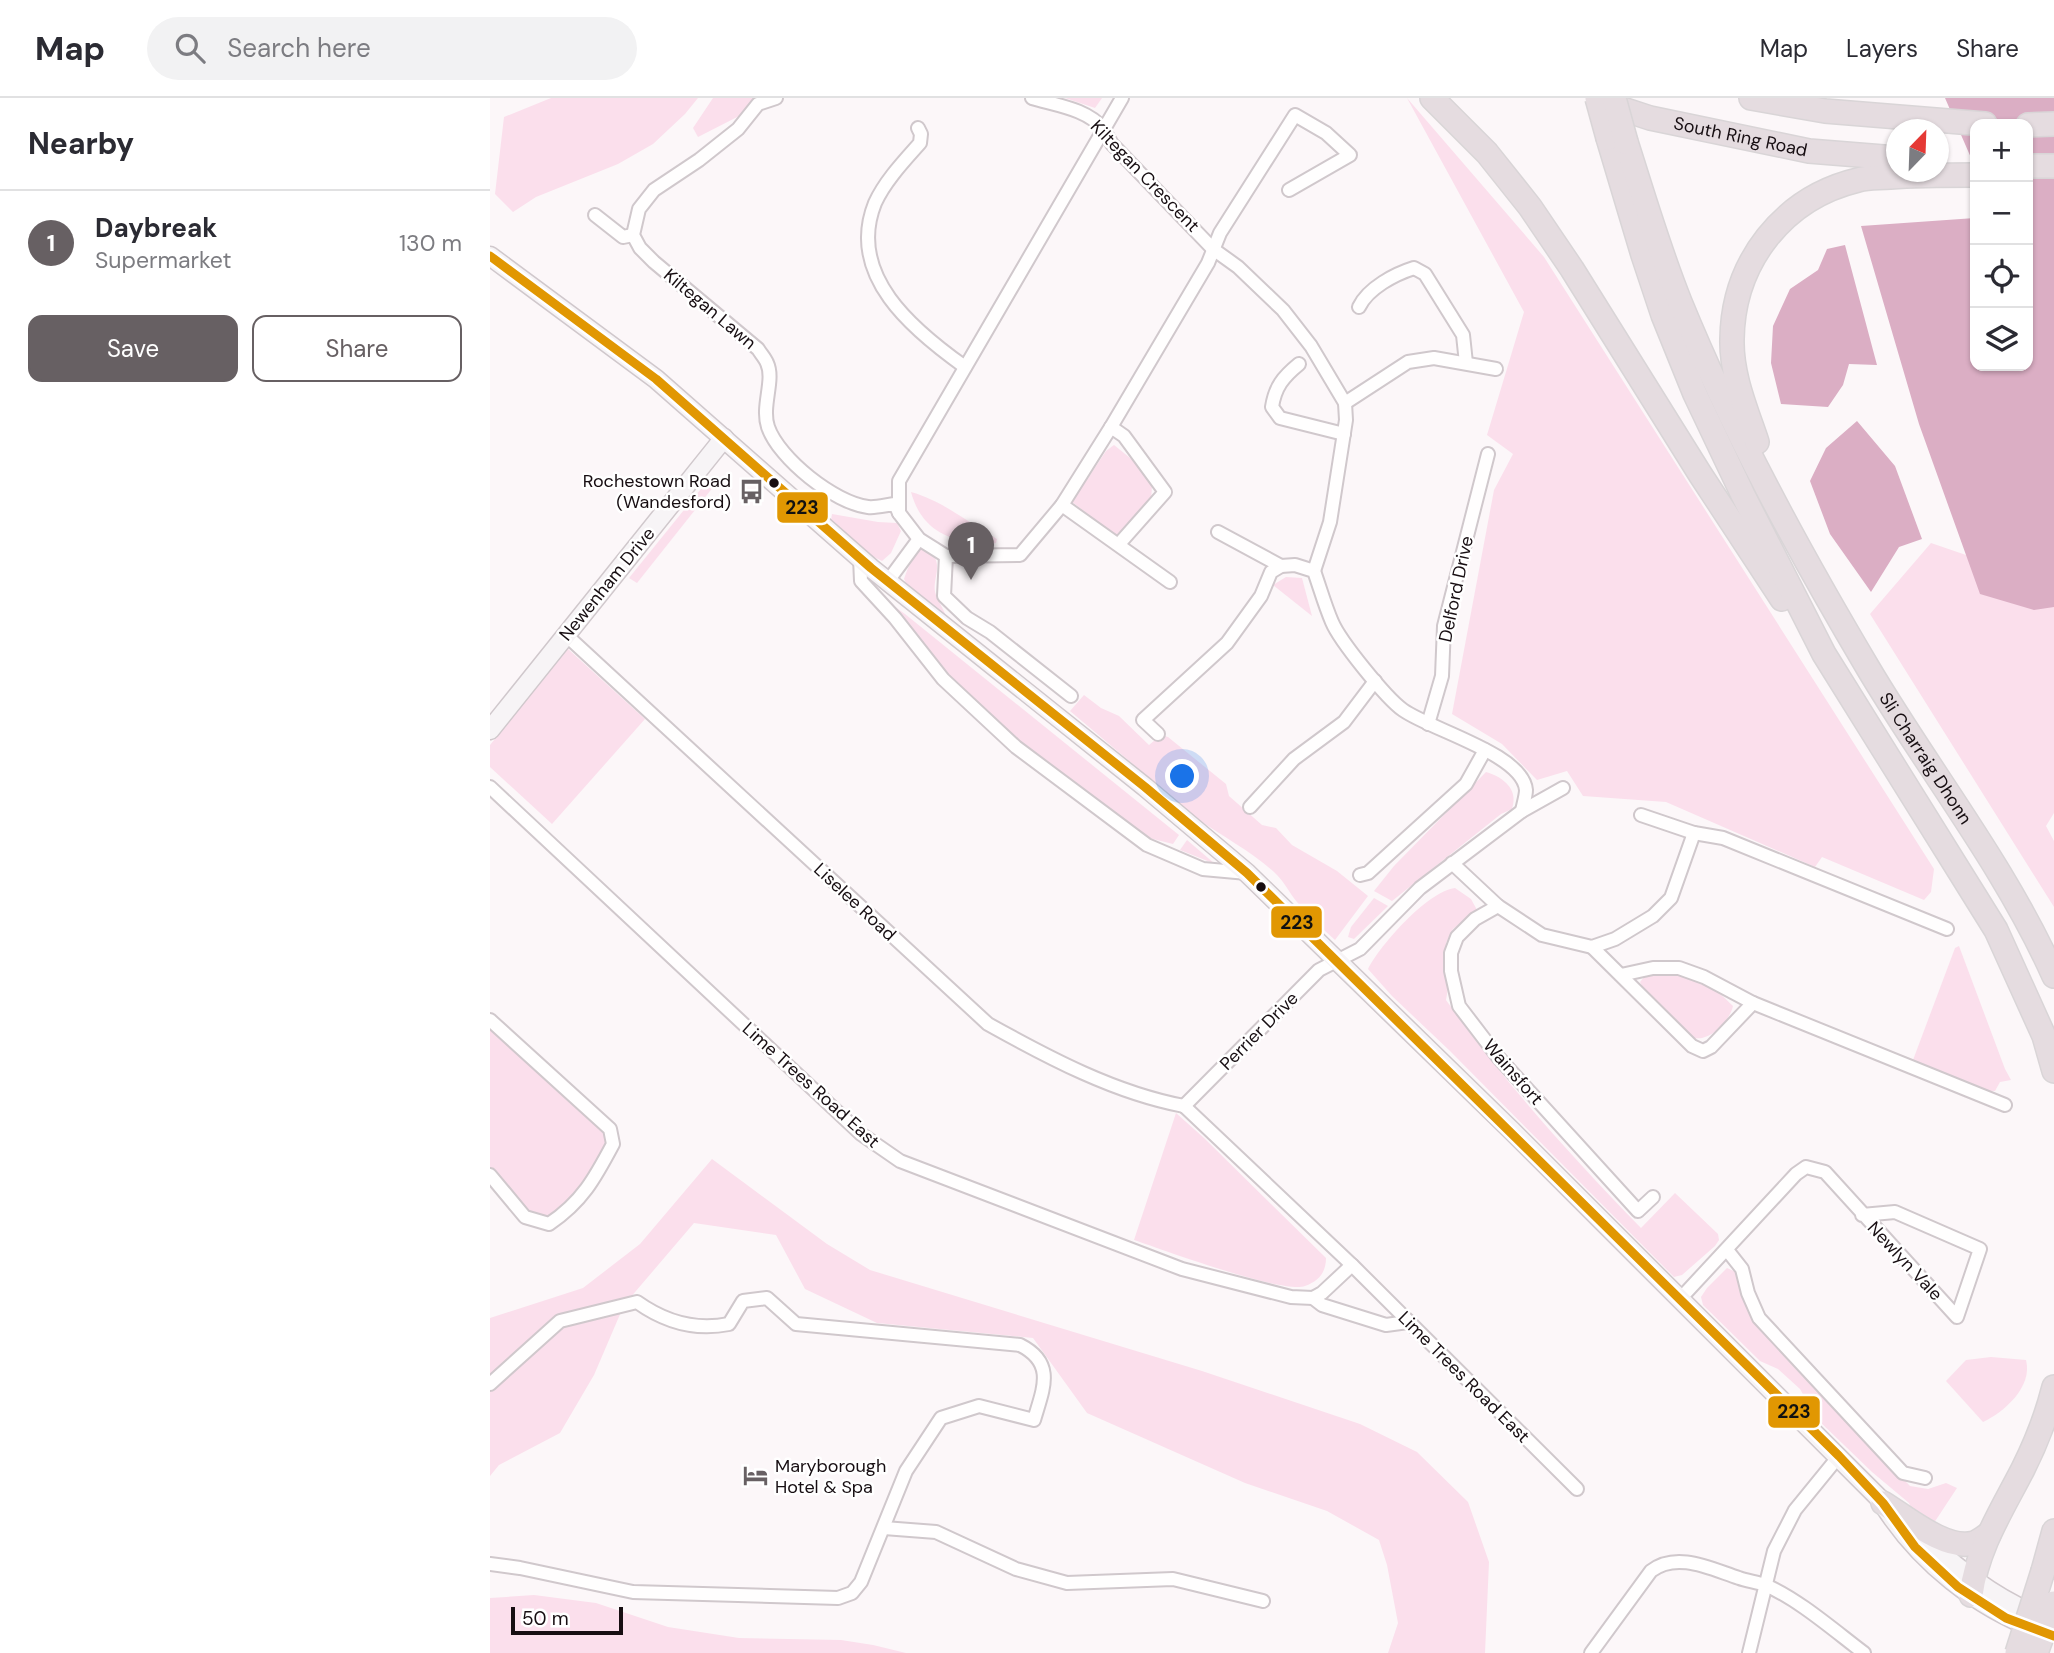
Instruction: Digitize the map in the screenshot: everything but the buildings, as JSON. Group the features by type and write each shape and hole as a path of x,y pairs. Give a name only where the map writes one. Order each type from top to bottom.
{"highway":[{"path":"1432,98 1487,153 1531,207 1760,569 1824,654"},
{"name":"South Ring Road","path":"1587,98 1650,118 1809,150 1886,157"},
{"path":"1597,98 1617,140 1680,302 1744,444 1795,540"},
{"path":"1614,98 1617,140 1643,255 1663,316 1695,394 1780,571 1824,654"},
{"path":"1751,98 1825,111 1970,123"},
{"path":"2033,125 2054,124"},
{"path":"1949,163 1970,166"},
{"path":"2033,166 2054,166"},
{"path":"1795,540 1738,389 1732,339 1738,295 1753,254 1780,222 1815,195 1859,179 1920,175 1970,168"},
{"name":"Sli Charraig Dhonn","path":"1795,540 1869,670 2024,914 2054,976"},
{"name":"Sli Charraig Dhonn","path":"1824,654 1996,930 2044,1036 2054,1072"},
{"path":"1972,1587 1977,1562 2024,1466 2049,1407 2054,1387"},
{"path":"1883,1503 1949,1542 1973,1543 1989,1535"},
{"path":"2017,1653 2054,1531"},
{"path":"2036,1653 2054,1603"}],"main road":[{"path":"490,256 656,379 860,558 1145,787 1247,873 1839,1456 1883,1503 1915,1547 1958,1587 1972,1587 2054,1622"},
{"name":"Newenham Drive","path":"490,730 724,438"},
{"path":"1972,1587 2006,1618 2054,1636"}],"street":[{"path":"595,215 623,237 633,234 639,209 654,190 699,160 738,128 758,104 776,98"},
{"name":"Kiltegan Crescent","path":"1032,98 1083,114 1103,129 1112,144 1213,249"},
{"path":"1122,98 899,481 899,513 919,539 946,556 1020,555 1062,505 1195,286 1227,222 1295,115 1326,133 1350,155 1289,190"},
{"path":"918,128 921,134 920,142 884,187 876,202 869,223 868,252 878,278 904,319 965,368"},
{"name":"Kiltegan Lawn","path":"633,234 640,248 654,262 758,349 768,365 769,381 765,406 768,427 776,442 807,476 854,503 870,508 895,504 899,513"},
{"path":"1213,249 1238,267 1283,310 1311,345 1345,403 1344,434 1330,522 1314,571 1332,624 1401,710 1515,767 1526,789 1522,811"},
{"path":"1359,307 1364,297 1400,272 1414,268 1425,274 1463,335 1466,363"},
{"path":"1345,403 1408,362 1434,358 1496,369"},
{"path":"1299,364 1284,376 1275,392 1272,407 1280,418 1344,434"},
{"path":"1111,427 1124,436 1165,492 1119,544"},
{"name":"Delford Drive","path":"1428,724 1441,676 1444,626 1488,454"},
{"path":"1062,505 1170,582"},
{"path":"1219,532 1281,566"},
{"path":"888,581 919,539"},
{"path":"946,556 944,596 967,618 1071,696"},
{"path":"860,558 861,581 895,618 943,680 1017,747 1147,845 1203,869 1247,873"},
{"path":"1158,734 1143,720 1227,643 1261,596 1271,572 1281,566 1295,565 1314,571"},
{"name":"Liselee Road","path":"566,635 988,1024 1040,1053 1124,1089 1184,1106"},
{"path":"1250,807 1294,759 1344,722 1376,681"},
{"path":"1360,875 1368,873 1466,784 1485,750"},
{"name":"Lime Trees Road East","path":"490,787 878,1148 900,1161 1182,1269 1291,1297 1313,1298 1322,1306 1386,1325 1408,1322"},
{"name":"Perrier Drive","path":"1184,1106 1319,970 1360,949 1420,888 1522,811 1563,788"},
{"path":"1641,815 1694,833 1723,838 1947,929"},
{"path":"1592,947 1615,939 1653,916 1671,898 1694,833"},
{"path":"1452,863 1498,906 1542,935 1592,947 1692,1046 1703,1051 1711,1047 1753,1003"},
{"name":"Wainsfort","path":"1498,906 1475,919 1457,937 1451,953 1451,971 1460,1006 1498,1058 1638,1211 1653,1197"},
{"path":"1621,975 1653,968 1679,968 1704,976 1753,1003 2005,1105"},
{"path":"490,1020 610,1129 613,1144 592,1184 568,1211 549,1224 525,1217 490,1175"},
{"name":"Lime Trees Road East","path":"1184,1106 1352,1265 1577,1489"},
{"name":"Newlyn Vale","path":"1679,1298 1796,1174 1806,1167 1825,1172 1862,1215 1957,1317 1980,1249 1895,1212 1862,1215"},
{"path":"1727,1250 1742,1269 1748,1293 1759,1318 1903,1473 1925,1478"},
{"path":"1313,1298 1352,1265"},
{"path":"490,1384 560,1321 637,1302 666,1320 710,1328 729,1324 743,1301 767,1298 796,1324 1020,1345 1033,1351 1042,1363 1044,1377 1034,1420 979,1406 941,1418 906,1471 861,1582 852,1593 838,1598 633,1592 490,1564"},
{"path":"1749,1653 1774,1551 1795,1510 1839,1456"},
{"path":"884,1528 936,1532 1016,1569 1067,1583 1173,1578 1263,1601"},
{"path":"1591,1653 1651,1571 1662,1563 1677,1561 1764,1585 1790,1599 1864,1653"}],"shaded area":[{"path":"551,98 698,98 653,144 618,164 536,197 513,212 495,194 504,117"},
{"path":"713,98 762,98 743,114 698,137 693,128"},
{"path":"1065,98 1102,98 1095,108"},
{"path":"1407,98 1544,257 1934,869 1931,892 1924,900 1822,857 1815,867 1666,802 1583,796 1567,771 1537,780 1502,744 1452,714 1494,490 1513,454 1487,435 1524,312"},
{"path":"1945,98 2054,98 2054,813 2046,826 2054,841 2054,907 1870,614 1931,543 1966,555 1971,371 2033,371 2033,119 2012,119"},
{"path":"1945,98 2054,98 2054,607 2034,610 1980,594 1919,424 1861,226 1970,218 1970,371 2033,371 2033,119 1970,119 1970,156"},
{"path":"1845,245 1877,365 1849,364 1843,385 1828,407 1781,404 1771,363 1773,326 1790,289 1818,270 1827,249"},
{"path":"1857,421 1895,466 1922,539 1899,547 1871,592 1830,534 1810,481 1826,448"},
{"path":"1114,445 1135,462 1152,486 1151,501 1115,535 1072,502 1106,451"},
{"path":"709,479 714,486 637,583 629,578"},
{"path":"911,492 956,513 997,539 996,543 985,544 942,534 926,522"},
{"path":"832,514 897,523 901,531 891,553 882,561 872,556 831,520"},
{"path":"925,547 936,559 936,595 946,617 907,585 904,579 915,556"},
{"path":"1286,577 1302,578 1312,616 1273,585"},
{"path":"881,597 1179,835 1173,844 1145,837 1017,742 945,676"},
{"path":"568,649 645,719 552,824 490,767 490,745"},
{"path":"1084,695 1101,708 1119,716 1149,745 1161,735 1168,737 1226,784 1229,796 1262,825 1276,828 1292,845 1337,871 1368,896 1335,940 1301,907 1281,879 1265,864 1198,819 1070,711"},
{"path":"1486,772 1508,785 1513,795 1512,809 1501,814 1392,901 1374,891 1394,866"},
{"path":"1187,840 1215,864 1180,850"},
{"path":"1455,888 1471,899 1477,910 1453,929 1446,943 1451,971 1446,1000 1539,1118 1641,1228 1675,1193 1718,1234 1719,1240 1715,1246 1682,1275 1674,1277 1368,969 1383,946 1406,921 1431,899"},
{"path":"1374,898 1388,906 1354,939 1348,937 1351,927"},
{"path":"1959,946 2011,1080 2000,1082 1995,1091 1986,1091 1913,1060 1955,948"},
{"path":"1667,973 1703,984 1733,1006 1719,1029 1704,1038 1693,1038 1646,994 1640,982 1645,976"},
{"path":"490,1020 610,1129 613,1144 556,1219 521,1213 490,1175"},
{"path":"1176,1113 1326,1258 1325,1268 1318,1279 1305,1286 1273,1284 1134,1240"},
{"path":"712,1159 827,1244 870,1270 1202,1371 1360,1424 1417,1452 1468,1502 1489,1562 1485,1653 1388,1653 1398,1623 1387,1565 1379,1540 1327,1511 1245,1483 1087,1413 1033,1338 877,1323 805,1289 776,1235 694,1223 624,1305 594,1375 560,1433 499,1465 490,1476 490,1318 583,1288 640,1244"},
{"path":"1727,1268 1738,1273 1747,1309 1770,1338 1910,1486 1928,1489 1946,1483 1957,1488 1930,1529 1915,1519 1909,1503 1817,1419 1800,1389 1778,1369 1760,1361 1703,1305 1701,1297"},
{"path":"1991,1357 2026,1360 2027,1370 2021,1389 2015,1397 2000,1412 1983,1422 1946,1381 1966,1360"},
{"path":"534,1595 596,1603 668,1627 739,1638 841,1640 906,1653 490,1653 490,1598"}],"transit line":[{"name":"223","path":"490,256 656,379 871,568 1145,787 1247,873 1839,1456 1883,1503 1915,1547 1958,1587 2006,1618 2054,1636"}],"place":[{"name":"Rochestown Road (Wandesford)","path":"751,491"},
{"name":"Daybreak","path":"971,580"},
{"name":"Maryborough Hotel & Spa","path":"755,1476"}]}
